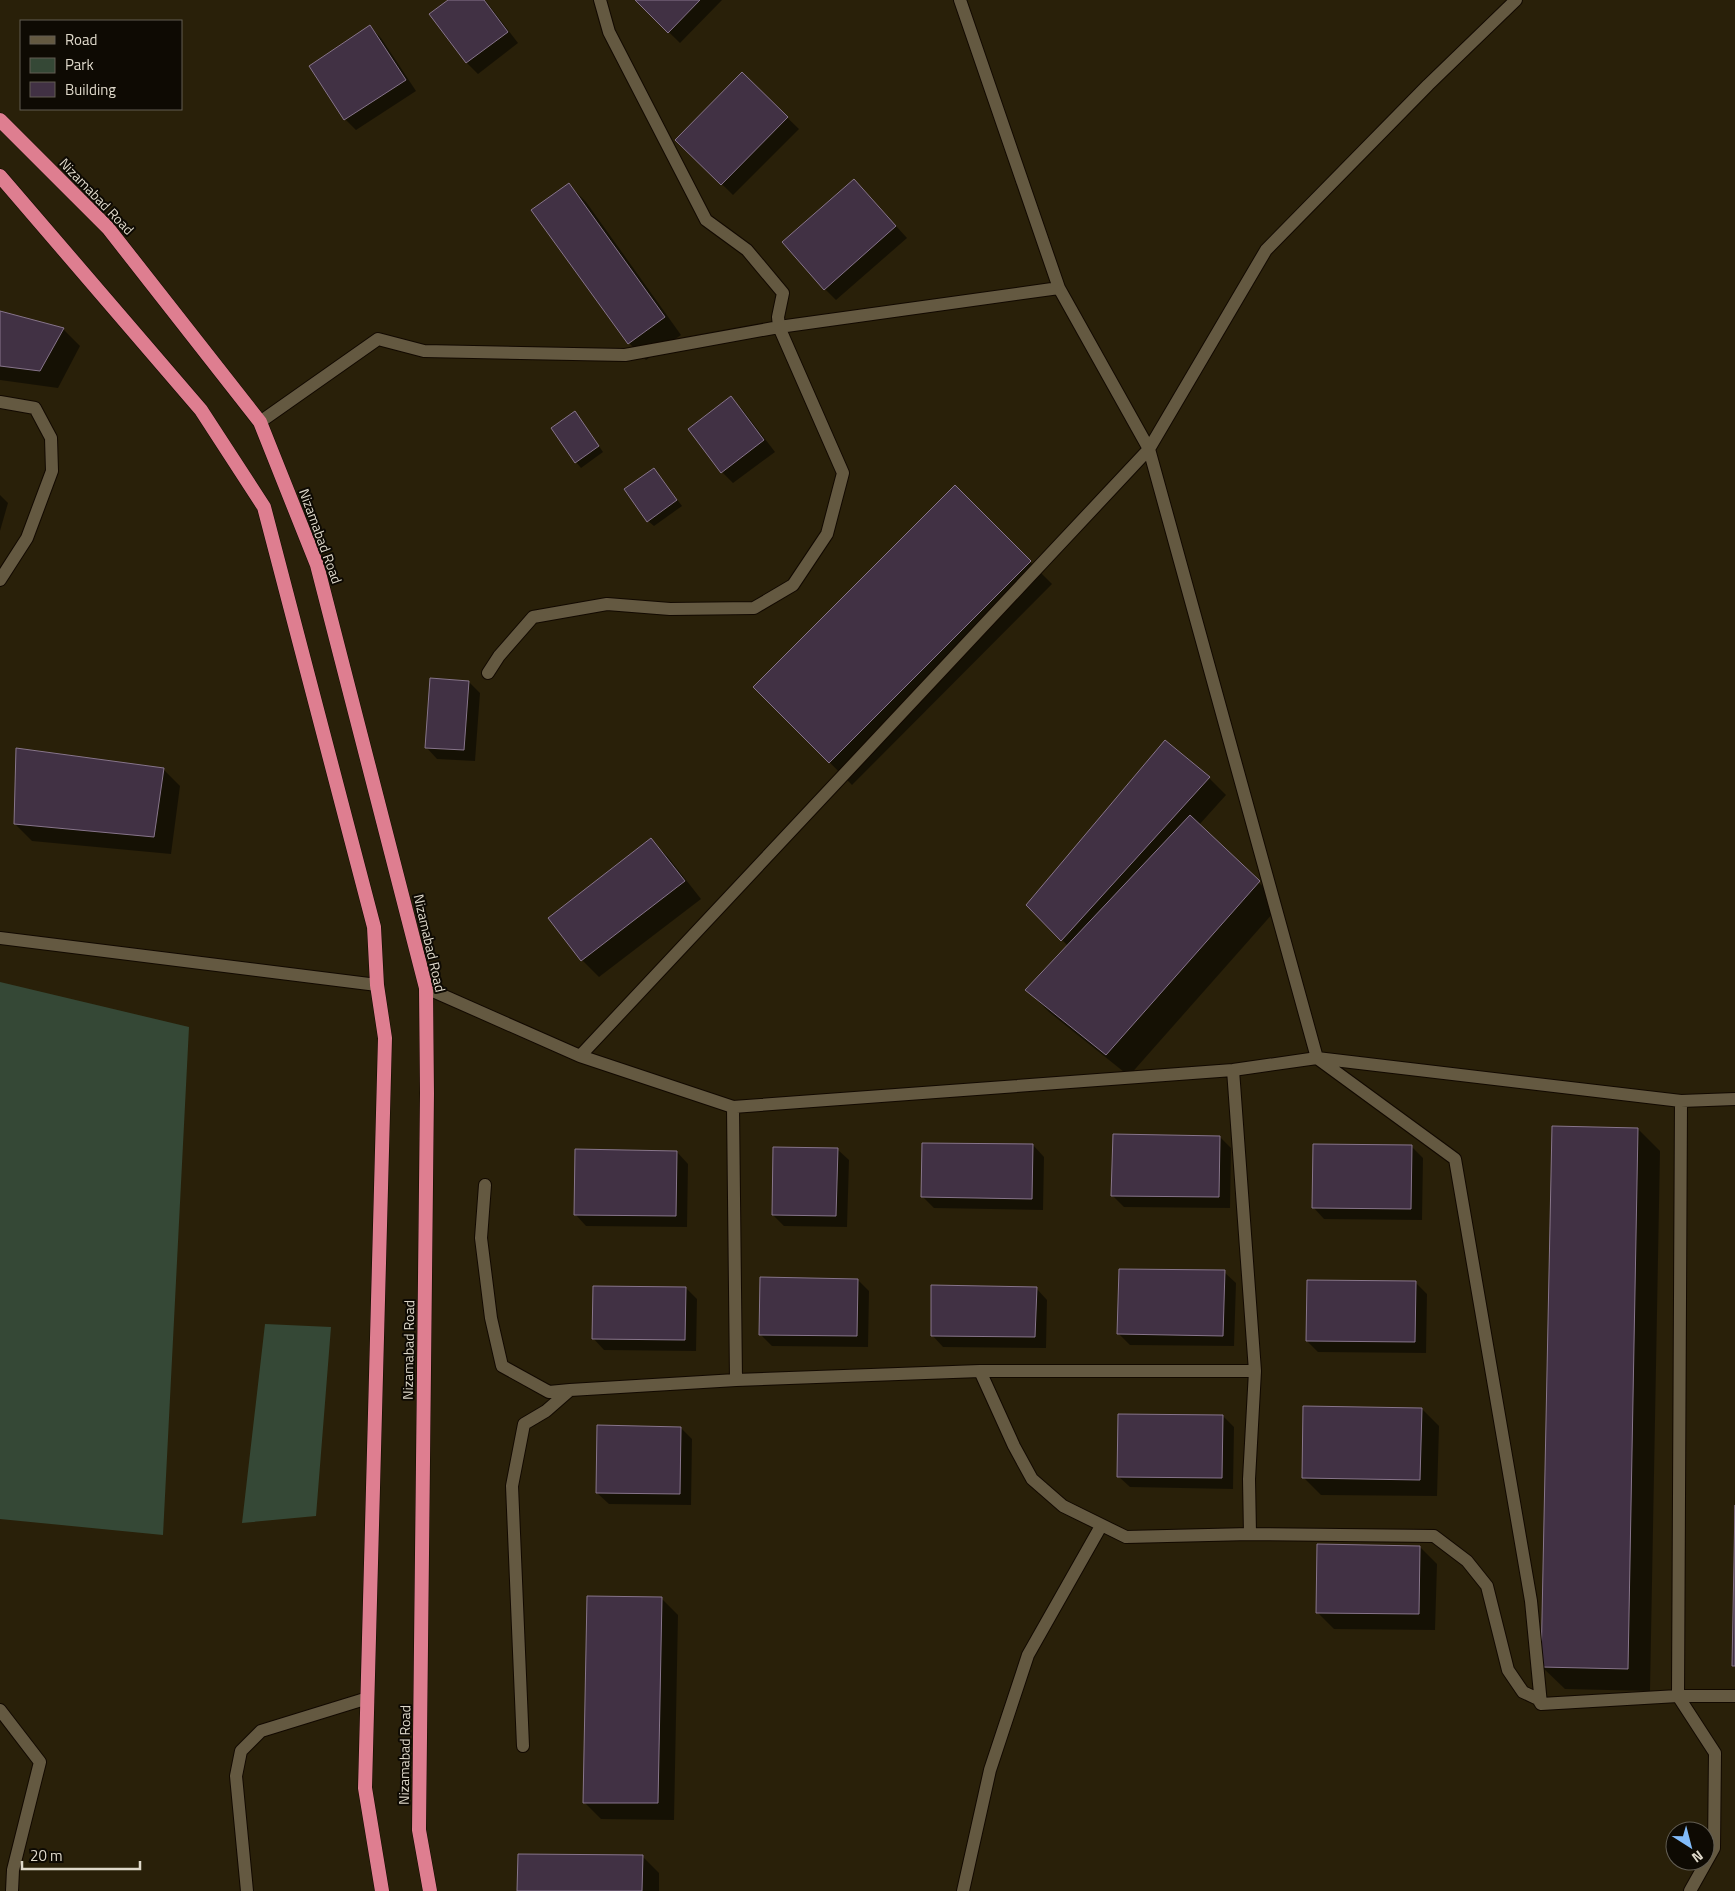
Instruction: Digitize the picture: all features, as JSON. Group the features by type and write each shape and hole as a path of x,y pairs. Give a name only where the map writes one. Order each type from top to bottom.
{"highway":[{"name":"Nizamabad Road","path":"0,120 108,228 260,422 317,565 426,988 427,1093 420,1830 430,1891"},
{"path":"0,176 201,410 264,507 374,927 377,985 385,1038 366,1788 382,1891"}],"street":[{"path":"488,673 499,656 533,616 607,604 670,609 754,608 793,585 827,534 843,473 779,327 778,316 783,293 747,250 706,220 610,32 600,0"},
{"path":"960,0 1059,288 1149,449 1317,1058 1456,1159 1531,1601 1541,1704"},
{"path":"580,1056 1149,449 1266,250 1428,85 1516,0"},
{"path":"260,422 378,339 424,351 625,355 779,327 1059,288"},
{"path":"0,402 35,408 51,438 52,471 27,538 0,580"},
{"path":"0,938 377,985"},
{"path":"426,988 580,1056 733,1107 1233,1070 1317,1058 1681,1101 1735,1099"},
{"path":"1233,1070 1255,1371 1249,1479 1250,1534"},
{"path":"1681,1101 1678,1696 1716,1753 1714,1848 1690,1891"},
{"path":"733,1107 736,1380"},
{"path":"485,1185 481,1238 491,1318 502,1366 549,1392 736,1380 980,1371 1255,1371"},
{"path":"980,1371 1014,1446 1032,1479 1063,1506 1126,1537 1250,1534 1434,1536 1467,1561 1487,1586 1508,1670 1522,1692 1538,1699 1541,1704"},
{"path":"523,1746 512,1486 524,1424 546,1411 570,1390"},
{"path":"963,1891 990,1770 1028,1655 1101,1526"},
{"path":"1541,1704 1678,1696 1735,1696"},
{"path":"247,1891 236,1776 241,1751 261,1731 368,1698"},
{"path":"0,1710 40,1762 14,1870 12,1891"}],"green space":[{"path":"0,982 189,1027 163,1535 0,1519"},
{"path":"265,1324 331,1327 316,1516 242,1523"}],"building":[{"path":"448,0 484,0 508,32 466,63 429,14"},
{"path":"635,0 700,0 668,33"},
{"path":"370,25 406,80 344,120 309,66"},
{"path":"742,72 788,117 721,185 675,140"},
{"path":"854,179 896,226 824,290 782,242"},
{"path":"569,183 665,317 628,344 531,210"},
{"path":"0,311 64,328 40,371 0,366"},
{"path":"731,396 764,440 721,473 688,429"},
{"path":"575,411 599,446 575,463 551,428"},
{"path":"654,468 677,500 647,522 624,489"},
{"path":"955,485 1031,561 829,763 753,687"},
{"path":"430,678 469,681 464,750 425,748"},
{"path":"1165,740 1210,777 1061,941 1026,905"},
{"path":"16,748 164,768 154,837 14,824"},
{"path":"1190,815 1260,881 1106,1055 1025,990"},
{"path":"651,838 685,881 581,961 548,918"},
{"path":"1552,1126 1638,1128 1628,1669 1541,1667"},
{"path":"1113,1134 1220,1136 1219,1197 1111,1196"},
{"path":"922,1143 1033,1144 1032,1199 921,1197"},
{"path":"1313,1144 1412,1145 1411,1209 1312,1208"},
{"path":"773,1147 838,1148 836,1216 772,1215"},
{"path":"575,1149 677,1151 676,1216 574,1215"},
{"path":"1119,1269 1225,1270 1223,1336 1117,1334"},
{"path":"760,1277 858,1279 857,1336 759,1335"},
{"path":"1307,1280 1416,1281 1415,1342 1306,1341"},
{"path":"931,1285 1037,1287 1035,1337 931,1336"},
{"path":"593,1286 686,1287 685,1340 592,1339"},
{"path":"1303,1406 1422,1408 1420,1480 1302,1478"},
{"path":"1118,1414 1223,1415 1222,1478 1117,1477"},
{"path":"597,1425 681,1427 680,1494 596,1493"},
{"path":"1735,1505 1735,1666 1732,1666"},
{"path":"1317,1544 1420,1546 1419,1614 1316,1613"},
{"path":"587,1596 662,1597 658,1803 583,1803"},
{"path":"518,1854 643,1855 642,1891 517,1891"}]}
